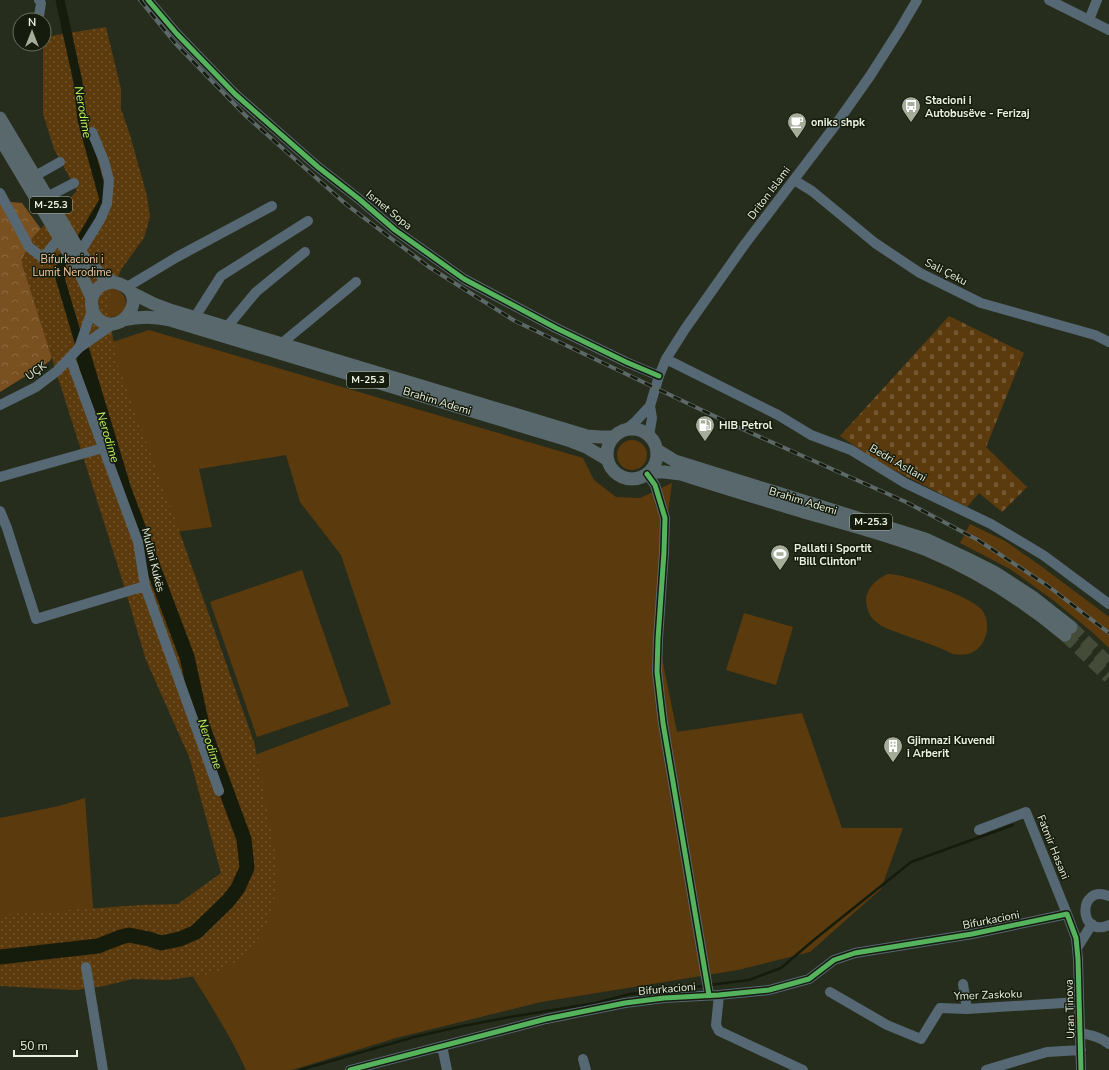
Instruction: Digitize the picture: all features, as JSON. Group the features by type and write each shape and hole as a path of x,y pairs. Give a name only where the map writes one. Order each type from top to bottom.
{"main road":[{"name":"Brahim Ademi","path":"0,118 80,252 92,268 99,274 154,304 587,436 600,438 636,430 642,431 654,440 657,450 675,461 925,539 994,572 1034,598 1068,631 1040,615 1011,594 967,569 926,550 857,526 681,474 664,472 648,473 638,478 625,478 614,471 608,460 586,447 568,440 170,320 149,316 138,316 111,324 101,321 97,318 82,277 0,138"},
{"path":"92,304 94,293 102,285 113,282"},
{"path":"119,322 130,313 132,308 129,290"},
{"path":"608,460 608,447 619,434"},
{"path":"648,473 656,462 657,450"}],"street":[{"path":"39,0 41,3 39,12"},
{"name":"Ismet Sopa","path":"148,0 177,34 235,94 318,167 359,198 395,230 464,280 556,328 626,362 659,376"},
{"name":"Driton Islami","path":"648,436 652,418 650,406 666,359 694,315 745,244 870,76 917,0"},
{"path":"1049,0 1109,30"},
{"path":"1089,20 1097,0"},
{"path":"80,252 100,220 107,204 109,180 104,161 92,132"},
{"path":"35,176 60,162"},
{"name":"Sali Çeku","path":"794,180 812,191 875,244 920,273 981,303 1095,335 1109,342"},
{"path":"47,197 74,182"},
{"path":"0,193 29,247 43,258 59,238"},
{"path":"129,290 176,257 272,206"},
{"path":"195,317 221,276 308,220"},
{"path":"227,327 256,292 305,252"},
{"path":"282,343 356,282"},
{"name":"UÇK","path":"79,348 92,304"},
{"name":"UÇK","path":"0,405 36,387 57,371 79,348 119,322"},
{"name":"Mullini Kukës","path":"70,358 138,542 145,586 219,791"},
{"name":"Bedri Asllani","path":"666,359 778,415 811,434 851,450 905,483 991,524 1043,555 1109,604"},
{"name":"Driton Islami","path":"619,434 636,421 650,406"},
{"path":"0,477 103,448"},
{"path":"648,473 655,485 665,518 657,672 663,723 707,980 712,994 716,1025 719,1031 803,1070"},
{"path":"0,511 7,528 36,619 145,586"},
{"name":"Fatmir Hasani","path":"979,830 1026,812 1067,914"},
{"path":"1067,914 1085,907 1088,901 1094,896 1101,894 1109,896"},
{"path":"1077,948 1089,921 1085,907"},
{"path":"1067,914 1102,927 1109,925"},
{"path":"1067,914 1076,938 1077,948"},
{"name":"Bifurkacioni","path":"350,1070 546,1019 625,1003 664,998 769,990 786,984 809,979 834,960 855,953 972,934 1067,914"},
{"name":"Uran Tinova","path":"1077,948 1082,1070"},
{"path":"86,967 103,1070"},
{"path":"963,984 967,1009"},
{"name":"Ymer Zaskoku","path":"830,992 887,1025 921,1039 940,1008 967,1009 1079,1002"},
{"path":"1080,1033 1094,1036 1106,1041 1109,1044"},
{"path":"442,1046 448,1070"},
{"path":"986,1070 1047,1052 1081,1050"},
{"path":"583,1059 586,1070"}],"green space":[{"name":"Bifurkacioni i Lumit Nerodime","path":"106,27 121,89 121,109 147,196 150,217 144,238 122,268 107,301 117,363 181,536 254,742 278,867 274,900 265,928 246,956 216,973 169,980 132,979 104,986 75,990 0,986 0,915 141,905 178,904 221,873 190,759 146,660 121,576 21,261 33,237 77,191 54,149 43,114 43,52 52,52 52,36"},
{"path":"0,201 22,203 49,240 60,338 50,361 0,392"},
{"path":"111,288 118,290 122,294 125,298 126,304 121,313 116,316 109,317 98,299"},
{"path":"949,316 1024,353 986,447 1027,487 1002,512 979,493 967,507 882,464 840,436"},
{"path":"149,330 583,458 594,480 616,497 640,498 672,483 658,592 661,653 677,732 802,713 842,828 903,828 881,889 810,952 738,970 541,1002 396,1038 292,1070 246,1070 221,1022 173,945 232,921 236,762 391,704 341,555 300,502 286,455 199,469 212,527 153,535 94,348"},
{"path":"632,440 643,444 647,455 643,466 632,470 621,466 617,455 621,444"},
{"path":"970,524 1005,541 1109,617 1109,648 1053,600 1010,569 960,543"},
{"path":"302,570 349,706 257,737 210,602"},
{"path":"888,574 922,582 951,592 975,604 981,609 987,626 985,639 977,650 969,654 953,654 888,629 877,623 869,613 866,598 871,586"},
{"path":"744,613 793,627 776,685 726,670"},
{"path":"85,798 95,933 0,942 0,818 59,806"}],"waterway":[{"name":"Nerodime","path":"60,0 78,82 82,120 104,200 80,241"},
{"name":"Nerodime","path":"62,258 60,278 79,342"},
{"name":"Nerodime","path":"0,957 98,946 129,935 161,943 180,939 196,932 228,901 238,888 247,868 244,839 202,725 187,657 124,490 82,351"},
{"path":"709,985 749,980 781,968 911,862 1013,825"},
{"path":"300,1070 414,1037 458,1027 596,1003 630,994 704,986"}],"tunnel":[{"path":"1071,627 1109,664"},
{"path":"1065,635 1109,677"}],"railway":[{"path":"140,0 175,43 246,116 347,205 429,267 515,321 731,424 906,502 978,540 1048,586 1109,633"}],"cycle path":[{"path":"148,0 177,34 235,94 318,167 395,230 464,279 556,328 626,362 659,376"},
{"path":"647,474 655,485 665,518 657,672 663,723 709,995"},
{"path":"350,1070 546,1019 625,1003 664,998 769,990 809,979 834,960 855,953 972,934 1067,914 1076,938 1078,959 1081,1070"}],"place":[{"name":"Stacioni i Autobusëve - Ferizaj","path":"911,123"},
{"name":"oniks shpk","path":"797,139"},
{"name":"HIB Petrol","path":"705,442"},
{"name":"Pallati i Sportit \"Bill Clinton\"","path":"780,571"},
{"name":"Gjimnazi Kuvendi i Arberit","path":"893,763"}]}
